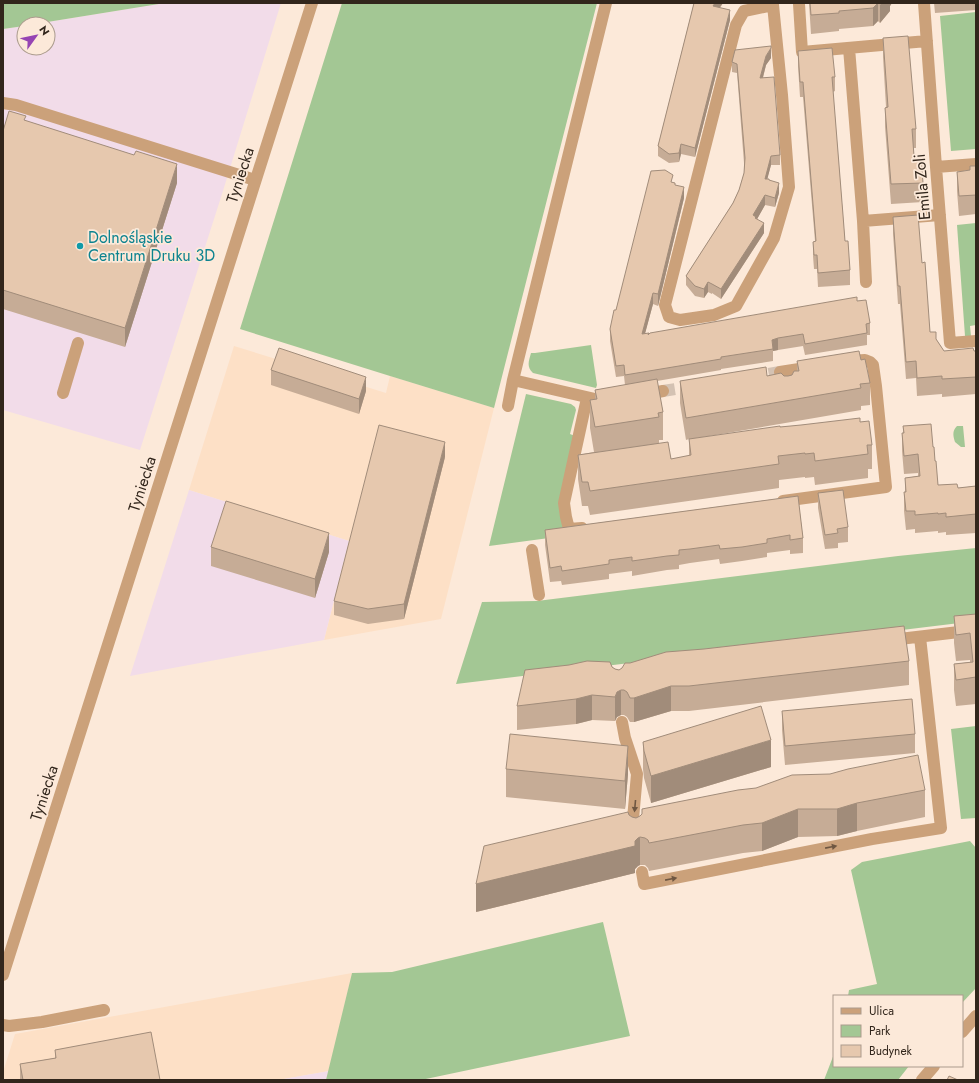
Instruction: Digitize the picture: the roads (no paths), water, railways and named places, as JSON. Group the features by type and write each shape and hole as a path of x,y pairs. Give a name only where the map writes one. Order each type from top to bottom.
{"street":[{"name":"Tyniecka","path":"3,975 312,3"},
{"path":"508,406 513,380 606,3"},
{"name":"Emila Zoli","path":"924,3 950,343 976,341"},
{"path":"773,4 789,187 774,238 736,306 714,315 680,320 669,317 665,305 736,25 744,11 773,4"},
{"path":"799,4 802,52 927,41"},
{"path":"849,48 863,221 866,282"},
{"path":"3,103 16,105 255,180"},
{"path":"936,167 976,164"},
{"path":"863,221 940,215"},
{"path":"63,393 78,343"},
{"path":"771,503 886,487 873,365 865,360 842,362"},
{"path":"786,384 781,372 822,365"},
{"path":"513,380 588,398 608,401"},
{"path":"629,397 664,391"},
{"path":"588,398 564,503 570,529 590,527"},
{"path":"532,550 539,595"},
{"path":"880,642 976,630"},
{"path":"642,872 644,884 872,839 941,828 920,637"},
{"path":"622,722 625,738 636,774 633,819 635,838"},
{"path":"3,1025 9,1026 42,1022 104,1010"},
{"path":"963,1031 976,1016"},
{"path":"922,1080 933,1067"}],"tunnel":[{"path":"751,377 780,372"},
{"path":"663,391 695,386"}],"place":[{"name":"Dolnośląskie Centrum Druku 3D","path":"80,246"}]}
